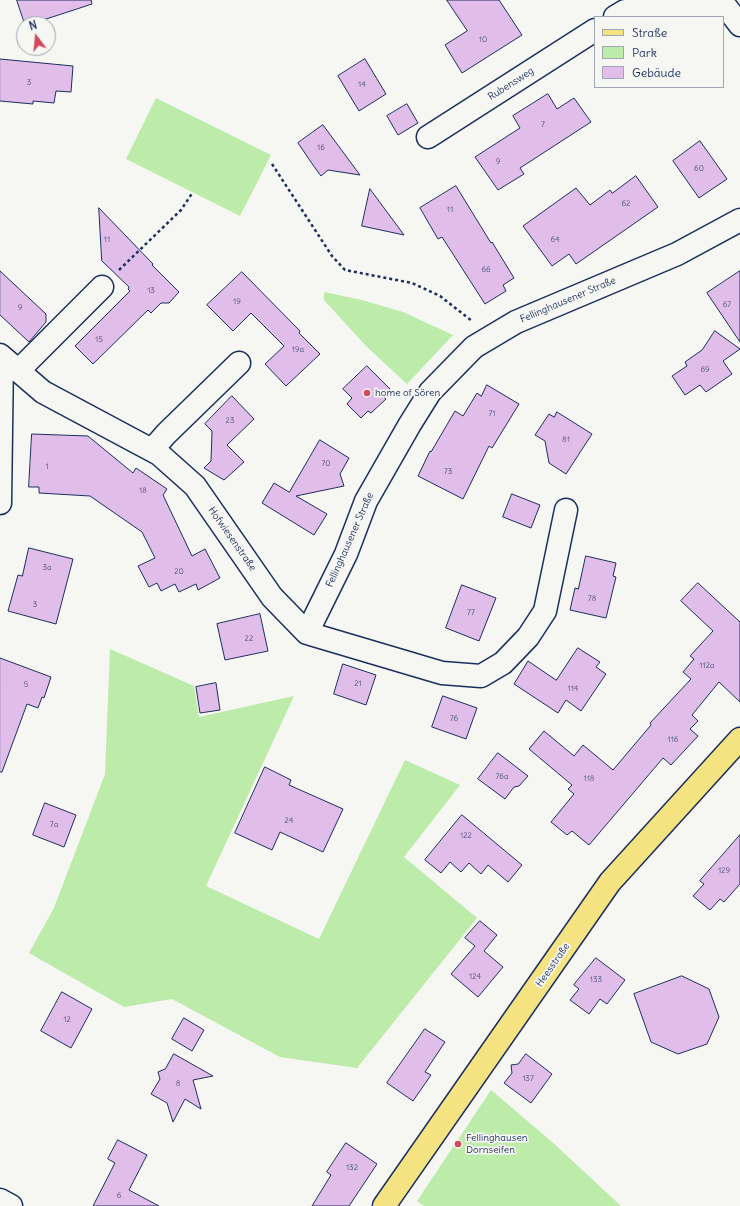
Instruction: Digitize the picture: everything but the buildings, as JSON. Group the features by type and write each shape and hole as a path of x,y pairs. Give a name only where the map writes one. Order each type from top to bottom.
{"main road":[{"name":"Heesstraße","path":"384,1206 610,882 740,739"}],"street":[{"path":"617,16 625,11 726,7 740,24"},
{"name":"Rubensweg","path":"428,137 594,31"},
{"name":"Fellinghausener Straße","path":"307,633 346,554 366,501 410,424 430,392 474,347 516,322 677,254 740,220"},
{"path":"0,503 7,361 102,286"},
{"name":"Hofwiesenstraße","path":"7,361 44,392 159,454 195,486 272,597 307,633"},
{"path":"152,450 166,434 239,363"},
{"path":"307,633 442,673 481,676 503,663 528,637 545,611 566,510"},
{"path":"0,1200 11,1206"}],"path":[{"path":"272,164 332,256 345,270 412,283 440,296 471,319 489,339"},
{"path":"102,286 181,210 193,192"}],"green space":[{"path":"156,98 271,155 240,216 126,159"},
{"path":"324,292 362,300 403,312 453,335 407,384 366,346 324,300"},
{"path":"110,649 194,686 199,717 294,696 206,886 319,939 405,760 460,785 404,857 477,918 357,1068 280,1057 172,999 124,1007 29,953 54,908 105,774"},
{"path":"491,1090 551,1141 621,1206 424,1206 417,1201"}],"place":[{"name":"home of Sören","path":"367,393"},
{"name":"Fellinghausen Dornseifen","path":"458,1144"}]}
